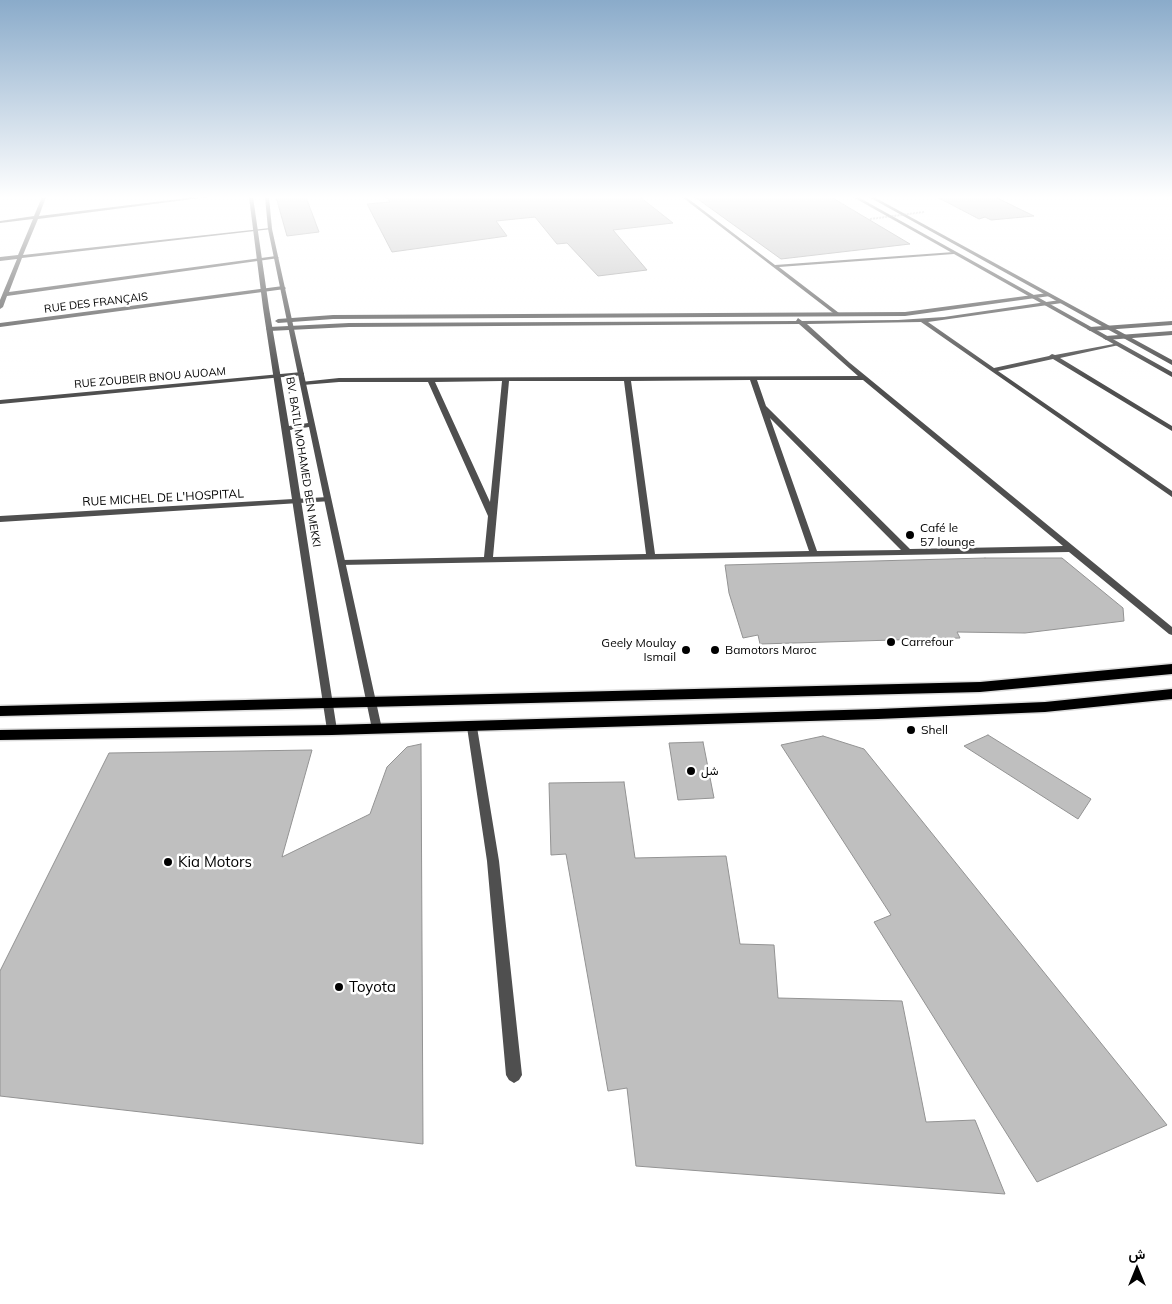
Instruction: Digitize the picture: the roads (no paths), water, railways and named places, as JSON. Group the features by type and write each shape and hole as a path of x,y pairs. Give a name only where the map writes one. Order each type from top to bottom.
{"main road":[{"path":"0,711 980,687 1172,669"},
{"path":"0,735 377,729 1035,708 1172,694"}],"street":[{"path":"0,307 20,258"},
{"path":"6,294 276,258"},
{"name":"BV. BATLI MOHAMED BEN MEKKI","path":"276,258 377,729"},
{"path":"963,258 1172,374"},
{"path":"981,258 1172,363"},
{"name":"BV. BATLI MOHAMED BEN MEKKI","path":"260,260 268,326 278,376 332,730"},
{"name":"RUE DES FRANÇAIS","path":"0,325 283,288"},
{"path":"268,326 343,317 914,313 1048,295"},
{"path":"290,323 923,321 1060,302"},
{"path":"792,315 864,378 1172,632"},
{"path":"923,321 1172,494"},
{"path":"1090,328 1172,323"},
{"path":"1106,338 1172,333"},
{"path":"992,370 1117,344"},
{"path":"1052,356 1172,430"},
{"name":"RUE ZOUBEIR BNOU AUOAM","path":"0,402 278,376 431,380 864,378"},
{"path":"627,379 651,556"},
{"path":"753,379 814,554"},
{"path":"431,380 492,517"},
{"path":"488,559 506,380"},
{"path":"762,406 908,552"},
{"path":"286,429 312,424"},
{"name":"RUE MICHEL DE L'HOSPITAL","path":"0,519 298,503 328,499"},
{"path":"342,562 1071,549"},
{"path":"472,726 493,860 514,1075"}],"lane":[{"path":"763,258 837,314"},
{"path":"774,266 887,258"}],"place":[{"name":"Café le 57 lounge","path":"910,535"},
{"name":"Carrefour","path":"891,642"},
{"name":"Geely Moulay Ismail","path":"686,650"},
{"name":"Bamotors Maroc","path":"715,650"},
{"name":"Shell","path":"911,730"},
{"name":"شل","path":"691,771"},
{"name":"Kia Motors","path":"168,862"},
{"name":"Toyota","path":"339,987"}]}
